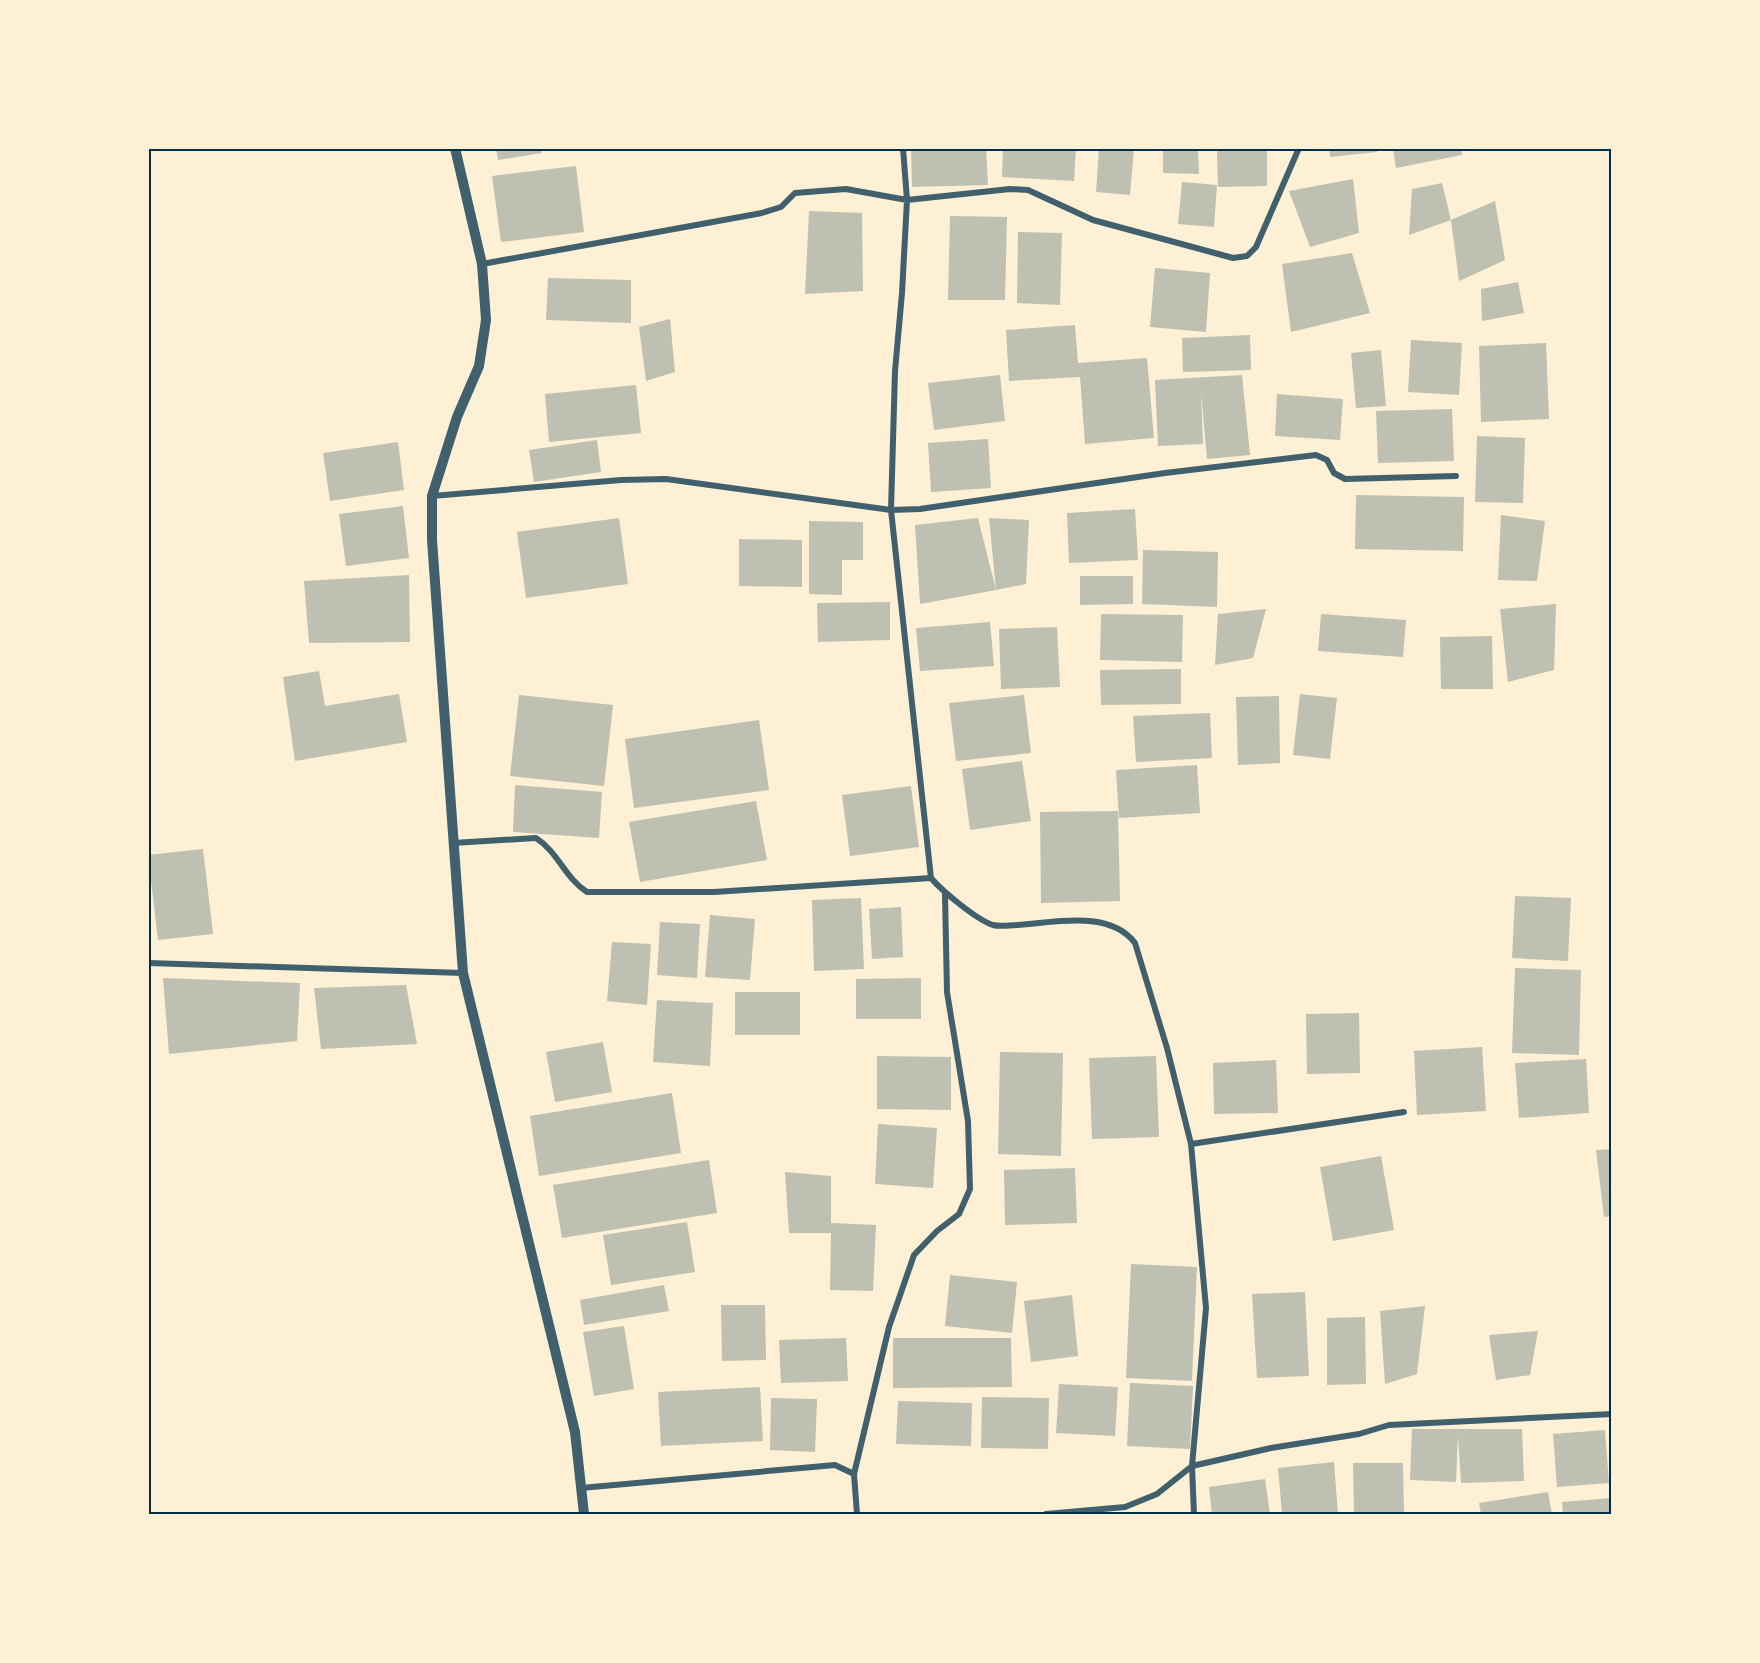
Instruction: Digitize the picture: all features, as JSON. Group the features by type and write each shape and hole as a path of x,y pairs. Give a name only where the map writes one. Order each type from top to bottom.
{"street":[{"path":"455,148 482,264 486,320 479,366 457,417 432,496 432,540 463,974 572,1420 584,1515"},
{"path":"903,148 907,200 903,293 895,371 891,510 931,878 945,895 994,926 1096,921 1115,925 1126,932 1138,954 1191,1144 1206,1308 1192,1466 1194,1515"},
{"path":"482,264 762,213 781,207 795,193 846,189 907,200 1010,189 1028,190 1093,220 1233,258 1247,256 1256,247 1299,148"},
{"path":"432,496 621,480 666,479 891,510 974,502 1165,472 1316,455 1327,460 1334,473 1345,479 1456,476"},
{"path":"452,843 536,838 547,845 572,883 587,892 714,892 931,878"},
{"path":"857,1515 854,1474 889,1327 914,1255 937,1231 959,1214 970,1189 969,1121 947,992 945,895"},
{"path":"148,963 463,974"},
{"path":"1191,1144 1404,1112"},
{"path":"1046,1515 1125,1507 1157,1494 1192,1466 1271,1448 1359,1434 1389,1425 1611,1414"},
{"path":"581,1488 835,1465 854,1474"}],"building":[{"path":"496,148 541,148 542,153 498,160"},
{"path":"911,148 986,148 988,185 912,187"},
{"path":"1003,148 1076,148 1074,181 1002,177"},
{"path":"1099,148 1134,148 1130,195 1096,192"},
{"path":"1163,148 1198,148 1199,174 1163,173"},
{"path":"1329,148 1377,148 1377,152 1330,157"},
{"path":"1393,148 1461,148 1462,155 1396,168"},
{"path":"1267,150 1267,186 1218,187 1217,151"},
{"path":"576,166 584,232 501,242 492,176"},
{"path":"1353,179 1359,233 1310,247 1289,191"},
{"path":"1182,182 1217,185 1214,227 1178,224"},
{"path":"1442,183 1451,220 1409,235 1412,189"},
{"path":"1495,201 1505,260 1459,281 1451,220"},
{"path":"809,211 862,213 863,291 805,294"},
{"path":"950,216 1007,217 1005,300 948,300"},
{"path":"1018,232 1062,233 1060,305 1017,303"},
{"path":"1352,253 1370,313 1291,332 1282,264"},
{"path":"1155,268 1210,273 1206,332 1150,327"},
{"path":"548,278 631,280 631,323 546,320"},
{"path":"1518,282 1524,313 1482,321 1481,289"},
{"path":"670,319 675,372 646,381 639,327"},
{"path":"1075,325 1078,363 1147,358 1154,438 1085,444 1080,377 1009,381 1006,330"},
{"path":"1250,335 1251,370 1183,372 1182,338"},
{"path":"1411,340 1462,343 1459,395 1408,392"},
{"path":"1546,343 1549,419 1481,422 1479,346"},
{"path":"1381,350 1386,406 1356,408 1351,353"},
{"path":"1000,375 1005,421 934,430 928,383"},
{"path":"1242,375 1250,455 1207,459 1201,391 1203,444 1158,446 1155,380"},
{"path":"636,385 641,433 549,442 545,394"},
{"path":"1277,394 1343,399 1340,440 1275,436"},
{"path":"1452,409 1454,461 1378,463 1376,411"},
{"path":"1477,436 1525,438 1523,503 1475,502"},
{"path":"988,439 991,488 931,492 928,443"},
{"path":"597,440 601,472 534,482 529,450"},
{"path":"398,442 404,490 330,501 323,453"},
{"path":"1356,495 1464,497 1463,551 1355,549"},
{"path":"403,506 409,558 346,566 339,514"},
{"path":"1135,509 1138,560 1069,563 1067,513"},
{"path":"1501,515 1545,521 1537,581 1498,580"},
{"path":"619,518 628,584 526,598 517,532"},
{"path":"978,518 996,590 920,604 915,525"},
{"path":"989,518 1029,520 1026,584 996,590"},
{"path":"809,521 863,522 863,560 842,560 842,595 809,594"},
{"path":"739,539 802,540 802,587 739,586"},
{"path":"1143,550 1218,552 1217,607 1142,604"},
{"path":"409,575 410,642 309,643 304,581"},
{"path":"1080,576 1133,576 1133,604 1080,605"},
{"path":"890,602 890,640 818,642 817,603"},
{"path":"1556,604 1554,670 1508,682 1500,609"},
{"path":"1266,609 1253,658 1215,665 1218,614"},
{"path":"1101,614 1183,615 1182,662 1100,660"},
{"path":"1321,614 1406,620 1403,657 1318,651"},
{"path":"990,622 994,666 920,671 916,628"},
{"path":"1057,627 1060,687 1001,689 999,629"},
{"path":"1492,636 1493,689 1441,689 1440,637"},
{"path":"1181,669 1181,704 1101,705 1100,670"},
{"path":"319,671 325,706 399,694 407,742 295,761 283,677"},
{"path":"1300,694 1337,698 1330,759 1293,755"},
{"path":"519,695 613,705 604,786 510,776"},
{"path":"1024,695 1031,753 956,761 949,703"},
{"path":"1279,696 1280,763 1238,765 1236,697"},
{"path":"1210,713 1212,758 1136,762 1133,716"},
{"path":"759,720 769,790 634,808 625,739"},
{"path":"1022,761 1031,821 970,830 962,769"},
{"path":"1197,765 1200,813 1119,818 1116,770"},
{"path":"515,785 602,792 599,838 513,832"},
{"path":"911,786 919,847 850,856 842,795"},
{"path":"756,801 767,860 640,882 629,822"},
{"path":"1118,811 1120,901 1041,903 1040,812"},
{"path":"203,849 213,934 158,940 148,855"},
{"path":"1515,896 1571,898 1568,961 1512,958"},
{"path":"861,898 864,969 814,971 812,900"},
{"path":"901,907 903,957 872,959 869,909"},
{"path":"710,915 755,919 750,980 705,977"},
{"path":"660,922 700,924 697,978 657,975"},
{"path":"612,942 651,944 647,1005 607,1001"},
{"path":"1515,968 1581,970 1579,1055 1512,1053"},
{"path":"163,978 300,983 297,1041 169,1054"},
{"path":"921,978 921,1019 856,1019 856,979"},
{"path":"406,985 417,1044 321,1049 314,988"},
{"path":"735,992 800,992 800,1035 735,1035"},
{"path":"657,1000 713,1003 710,1066 653,1062"},
{"path":"1359,1013 1360,1073 1307,1074 1306,1014"},
{"path":"603,1042 612,1092 555,1102 546,1052"},
{"path":"1482,1047 1486,1111 1417,1115 1414,1051"},
{"path":"1000,1052 1063,1053 1061,1156 998,1154"},
{"path":"877,1056 951,1057 951,1110 877,1109"},
{"path":"1156,1056 1159,1137 1092,1139 1089,1058"},
{"path":"1586,1059 1589,1113 1519,1118 1515,1063"},
{"path":"1276,1060 1278,1113 1214,1114 1213,1063"},
{"path":"672,1093 681,1153 539,1176 530,1116"},
{"path":"878,1124 937,1128 933,1188 875,1184"},
{"path":"1612,1149 1612,1216 1604,1217 1596,1150"},
{"path":"1381,1156 1394,1230 1333,1241 1320,1167"},
{"path":"709,1160 717,1213 562,1238 553,1185"},
{"path":"1075,1168 1077,1223 1005,1225 1004,1170"},
{"path":"785,1172 831,1176 831,1223 876,1225 873,1291 830,1290 831,1233 789,1233"},
{"path":"687,1222 695,1272 611,1285 603,1235"},
{"path":"1131,1264 1197,1267 1192,1381 1126,1378"},
{"path":"950,1275 1017,1282 1012,1333 945,1326"},
{"path":"664,1285 669,1311 584,1325 580,1300"},
{"path":"1305,1292 1309,1376 1257,1378 1252,1294"},
{"path":"1072,1295 1078,1356 1031,1362 1024,1301"},
{"path":"721,1305 765,1305 766,1360 722,1361"},
{"path":"1425,1306 1417,1374 1385,1384 1380,1311"},
{"path":"1365,1317 1366,1384 1327,1385 1327,1318"},
{"path":"624,1326 634,1389 594,1396 583,1332"},
{"path":"1538,1331 1530,1375 1496,1380 1489,1335"},
{"path":"846,1338 848,1381 781,1383 779,1340"},
{"path":"893,1338 1011,1338 1012,1387 893,1388"},
{"path":"1130,1383 1193,1386 1190,1449 1127,1446"},
{"path":"1059,1384 1118,1387 1115,1436 1056,1433"},
{"path":"760,1387 763,1441 661,1446 658,1392"},
{"path":"982,1397 1049,1398 1048,1449 981,1448"},
{"path":"771,1398 817,1399 815,1452 770,1450"},
{"path":"898,1401 972,1403 971,1446 896,1444"},
{"path":"1412,1429 1522,1429 1524,1481 1461,1483 1458,1435 1456,1482 1410,1480"},
{"path":"1605,1430 1609,1483 1557,1487 1553,1434"},
{"path":"1334,1462 1338,1514 1282,1514 1278,1468"},
{"path":"1353,1463 1403,1463 1404,1514 1354,1514"},
{"path":"1265,1479 1270,1514 1212,1514 1209,1487"},
{"path":"1548,1492 1552,1514 1481,1514 1479,1503"},
{"path":"1612,1498 1612,1514 1563,1514 1562,1502"}]}
